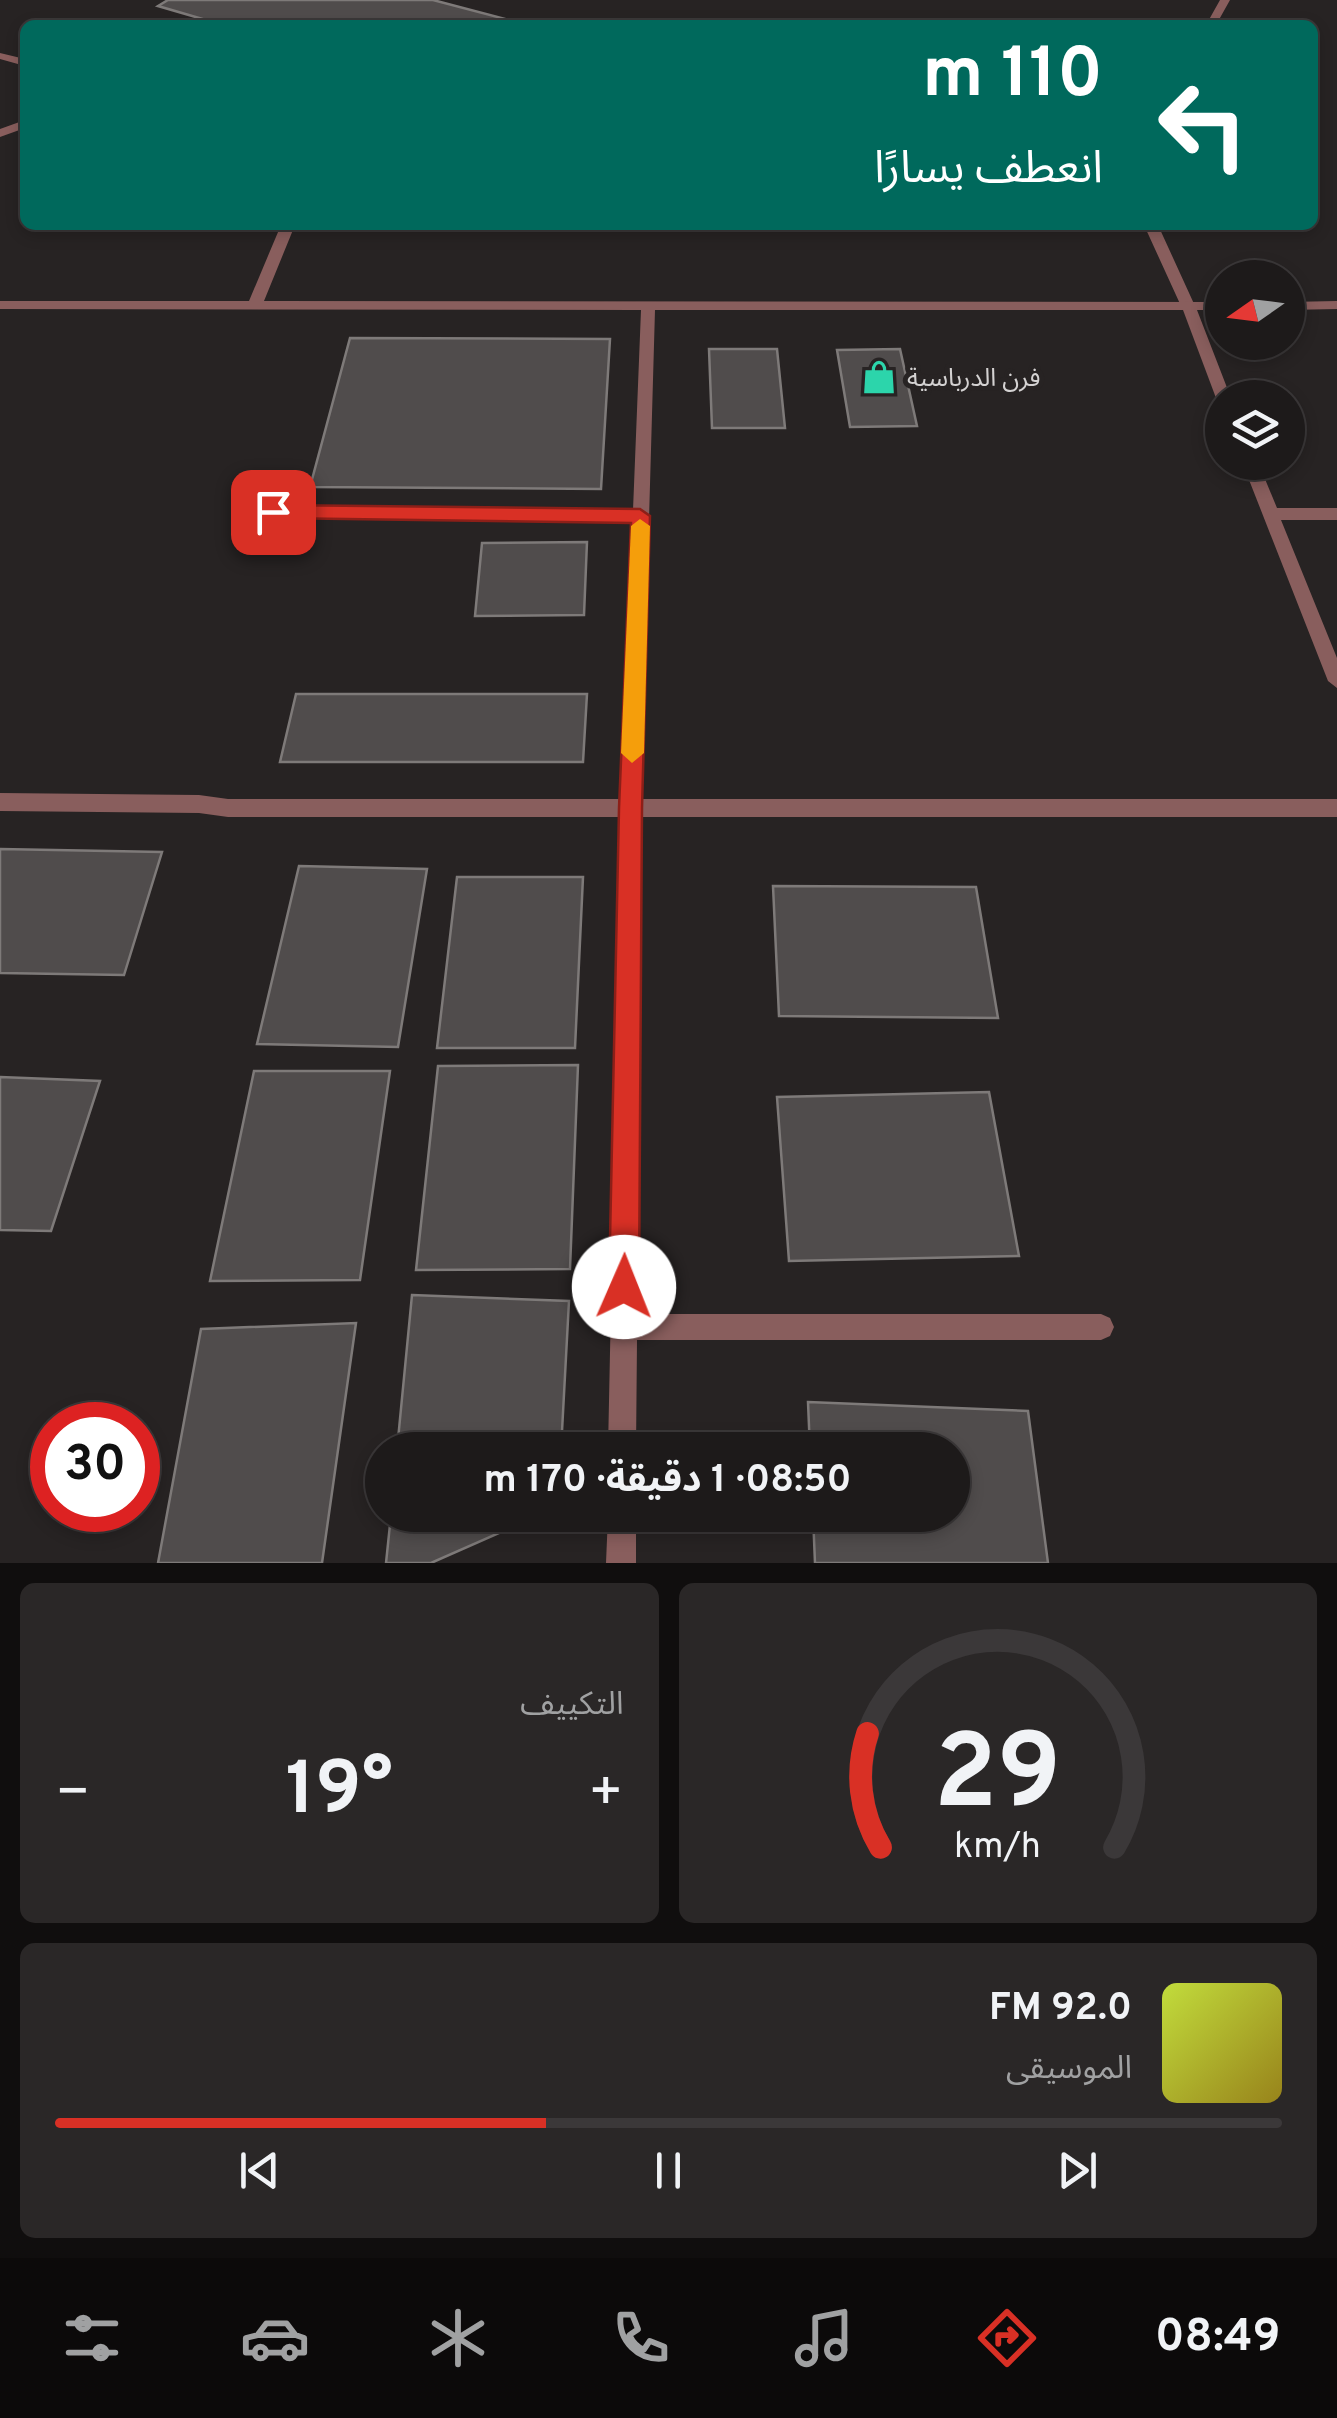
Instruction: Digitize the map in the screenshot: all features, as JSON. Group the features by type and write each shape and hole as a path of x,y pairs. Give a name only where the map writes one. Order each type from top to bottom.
{"street":[{"path":"254,307 286,230"},
{"path":"1153,230 1217,380"},
{"path":"0,305 1205,306"},
{"path":"1305,306 1337,305"},
{"path":"622,1432 630,808 648,308"},
{"path":"1257,480 1337,681"},
{"path":"273,512 640,516"},
{"path":"1270,514 1337,514"},
{"path":"0,802 198,804 228,808 1337,808"},
{"path":"623,1327 1100,1327"},
{"path":"614,1560 619,1532"}],"building":[{"path":"168,0 433,0 509,20 206,20 158,6"},
{"path":"350,338 610,339 601,489 310,487"},
{"path":"709,349 777,349 785,428 712,428"},
{"path":"900,349 917,426 850,427 837,350"},
{"path":"587,542 584,615 475,616 482,543"},
{"path":"296,694 587,694 583,762 280,762"},
{"path":"0,849 162,852 124,975 0,973"},
{"path":"299,866 427,869 398,1047 257,1044"},
{"path":"457,877 583,877 575,1048 437,1048"},
{"path":"773,886 976,887 998,1018 779,1016"},
{"path":"578,1065 570,1269 416,1270 438,1066"},
{"path":"254,1071 390,1071 360,1280 210,1281"},
{"path":"0,1077 100,1081 51,1231 0,1230"},
{"path":"989,1092 1019,1256 789,1261 777,1097"},
{"path":"412,1295 569,1301 562,1432 399,1432"},
{"path":"356,1323 322,1563 158,1563 201,1329"},
{"path":"808,1402 1028,1411 1048,1563 815,1563 814,1532 970,1532 970,1432 809,1432"},
{"path":"389,1532 501,1532 431,1563 386,1563"}],"slow traffic":[{"path":"632,753 640,526"}],"place":[{"name":"فرن الدرباسية","path":"879,377"}],"route":[{"path":"273,512 640,516 630,808 624,1287"}]}
